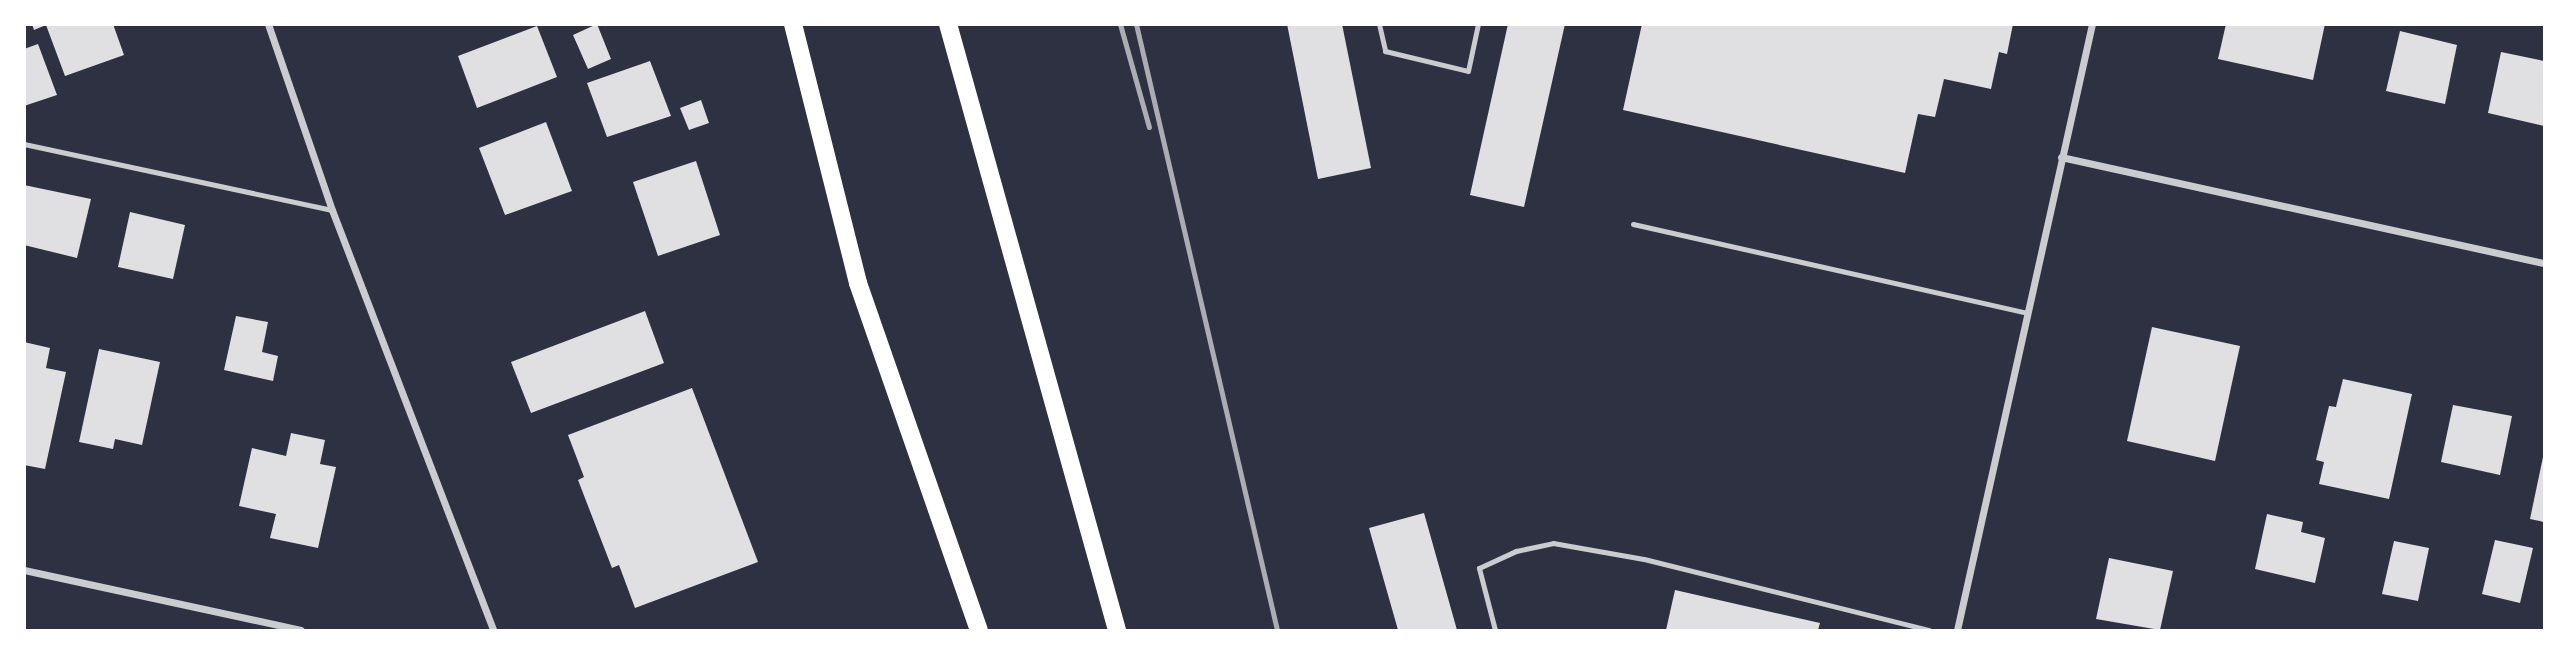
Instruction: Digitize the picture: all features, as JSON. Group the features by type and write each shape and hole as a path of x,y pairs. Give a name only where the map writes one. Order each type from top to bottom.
{"main road":[{"path":"793,24 858,283 979,631"},
{"path":"948,24 1117,631"}],"street":[{"path":"268,24 332,210 493,631"},
{"path":"1957,631 2092,24"},
{"path":"2061,157 2544,263"},
{"path":"24,570 301,631"}],"lane":[{"path":"1379,24 1385,51 1468,71 1478,24"},
{"path":"24,144 332,210"},
{"path":"1633,224 2026,313"},
{"path":"1495,631 1479,568 1516,551 1553,543 1644,559 1929,631"}],"building":[{"path":"32,24 113,24 124,55 65,76 46,25 34,30"},
{"path":"597,24 611,59 588,69 573,35"},
{"path":"1287,24 1342,24 1371,168 1318,179"},
{"path":"1508,24 1565,24 1524,207 1470,195"},
{"path":"1642,24 2013,24 2007,54 1999,52 1991,89 1944,79 1935,117 1918,114 1905,173 1623,110"},
{"path":"2226,24 2325,24 2313,80 2218,59"},
{"path":"537,26 557,77 477,108 458,56"},
{"path":"2400,31 2457,45 2445,104 2386,91"},
{"path":"38,44 57,95 24,106 24,49"},
{"path":"2501,52 2544,61 2544,126 2488,113"},
{"path":"650,61 671,116 607,137 587,83"},
{"path":"701,100 709,123 689,130 680,108"},
{"path":"546,122 572,191 505,215 479,148"},
{"path":"696,161 720,235 658,256 633,182"},
{"path":"24,185 91,199 77,258 24,245"},
{"path":"130,212 185,225 173,279 118,267"},
{"path":"645,311 664,363 531,413 511,362"},
{"path":"236,316 268,322 262,352 278,356 273,381 224,370"},
{"path":"2152,327 2240,346 2215,461 2127,441"},
{"path":"24,342 50,348 46,368 66,372 45,469 24,465"},
{"path":"99,349 160,362 142,445 115,439 113,449 79,442"},
{"path":"2343,379 2412,394 2389,499 2319,484 2324,462 2316,460 2329,406 2336,407"},
{"path":"692,388 758,562 635,608 619,565 612,568 578,480 584,477 568,435"},
{"path":"2453,405 2512,416 2500,475 2441,462"},
{"path":"291,433 325,440 320,464 336,467 318,548 270,538 276,514 239,506 252,448 286,456"},
{"path":"2544,458 2544,522 2530,519"},
{"path":"1424,513 1457,630 1398,630 1369,528"},
{"path":"2267,514 2303,522 2301,532 2325,538 2315,583 2255,569"},
{"path":"2495,540 2533,548 2520,603 2482,594"},
{"path":"2394,541 2429,548 2418,601 2382,594"},
{"path":"2109,558 2173,571 2160,630 2096,619"},
{"path":"1675,590 1820,623 1818,630 1666,630"}],"railway":[{"path":"1120,24 1149,127"},
{"path":"1136,24 1277,630"}]}
